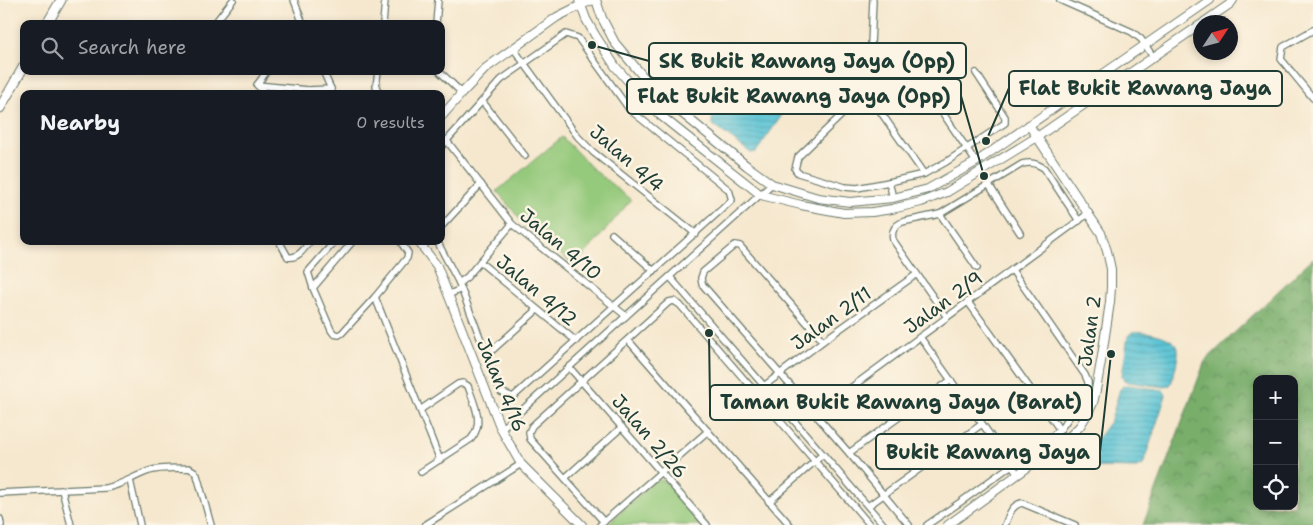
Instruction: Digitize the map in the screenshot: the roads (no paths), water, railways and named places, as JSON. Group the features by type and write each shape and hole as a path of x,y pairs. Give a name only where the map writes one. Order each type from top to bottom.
{"main road":[{"path":"49,20 60,0"},
{"path":"0,108 20,73"}],"street":[{"path":"217,20 233,0"},
{"path":"294,0 301,20"},
{"path":"383,20 385,0"},
{"path":"436,20 438,0"},
{"path":"445,112 486,68 580,2 594,0 615,43 657,93 772,184 818,198 850,202 893,198 928,189 976,162 1210,0"},
{"path":"871,45 873,0"},
{"path":"1060,0 1132,32 1141,39 1154,58"},
{"path":"1215,15 1233,0"},
{"path":"580,2 595,35 615,66 643,98 666,120 761,195 844,213 892,209 921,202 947,192 1037,137 1193,30"},
{"path":"1197,10 1208,10 1213,15"},
{"path":"1313,30 1283,47 1281,59 1313,98"},
{"path":"440,245 460,286 501,392 513,397 732,200 729,190 629,109 578,38 566,34 501,80 447,141"},
{"name":"Jalan 4/4","path":"513,48 578,137 593,152 696,234"},
{"path":"976,73 1006,121 1004,124 967,148 946,162 924,174 857,188 846,187 798,173 795,169 798,157 856,101 868,94 918,86 928,90 967,148 976,162"},
{"path":"257,85 264,75"},
{"path":"325,75 330,90"},
{"path":"378,75 376,87 378,90"},
{"path":"442,75 462,93"},
{"path":"257,85 291,90"},
{"path":"257,85 262,90"},
{"path":"868,94 924,174"},
{"path":"482,101 525,156"},
{"name":"Jalan 2","path":"948,525 1068,438 1080,426 1093,403 1102,356 1111,287 1111,269 1107,251 1101,233 1089,213 1029,124"},
{"name":"Jalan 4/10","path":"447,141 512,224 626,316"},
{"path":"947,317 893,240 893,229 897,225 902,222 940,214 1028,162 1044,168 1079,221"},
{"path":"889,182 893,198"},
{"path":"445,224 481,184"},
{"path":"500,429 772,184"},
{"path":"989,185 1020,233"},
{"name":"Jalan 2/9","path":"815,414 1089,213"},
{"path":"940,214 977,268"},
{"path":"448,295 460,286 512,224"},
{"path":"612,234 654,271"},
{"path":"281,245 288,257 293,258 307,245"},
{"path":"332,245 308,272 331,330 334,334 339,335 375,297 408,256 403,245"},
{"path":"313,288 350,245"},
{"name":"Jalan 4/16","path":"421,245 436,266 500,429 521,464 582,525"},
{"path":"823,341 740,246 735,245 702,272 702,284 909,525"},
{"name":"Jalan 4/12","path":"480,262 576,341"},
{"path":"927,525 1060,430 1088,390 1088,379 1012,270"},
{"name":"Jalan 2/11","path":"764,386 916,274"},
{"path":"670,277 884,525"},
{"path":"375,297 440,460"},
{"path":"708,431 602,523 530,438 529,432 532,426 669,302 674,301 680,305 870,525"},
{"path":"968,302 1060,430"},
{"path":"486,355 537,310"},
{"path":"920,337 1018,474"},
{"path":"628,340 790,525"},
{"name":"Jalan 2/26","path":"569,367 707,525"},
{"path":"849,453 951,380"},
{"path":"420,410 458,384 463,383 468,386 479,420 476,434 421,472"},
{"path":"868,506 982,424"},
{"path":"565,478 622,427"},
{"path":"770,502 823,454"},
{"path":"424,525 521,464"},
{"path":"0,493 112,487 148,471 189,468 194,470 201,484 211,525"},
{"path":"130,480 140,525"},
{"path":"62,490 71,525"},
{"path":"1005,525 1013,506 1022,503 1075,525"},
{"path":"0,518 1,525"}],"water":[{"path":"749,48 754,48 755,50 765,82 763,89 704,115 672,90 673,82 677,77"},
{"path":"767,93 772,95 782,115 756,152 751,153 712,124 713,117"},
{"path":"1132,332 1158,335 1176,344 1178,356 1170,385 1165,387 1124,380 1122,375 1128,336"},
{"path":"1127,385 1163,390 1166,395 1143,465 1137,468 1084,467 1081,461 1111,420 1120,389"}],"place":[{"name":"SK Bukit Rawang Jaya (Opp)","path":"592,45"},
{"name":"Flat Bukit Rawang Jaya","path":"986,141"},
{"name":"Flat Bukit Rawang Jaya (Opp)","path":"984,176"},
{"name":"Taman Bukit Rawang Jaya (Barat)","path":"709,333"},
{"name":"Bukit Rawang Jaya","path":"1111,354"}]}
